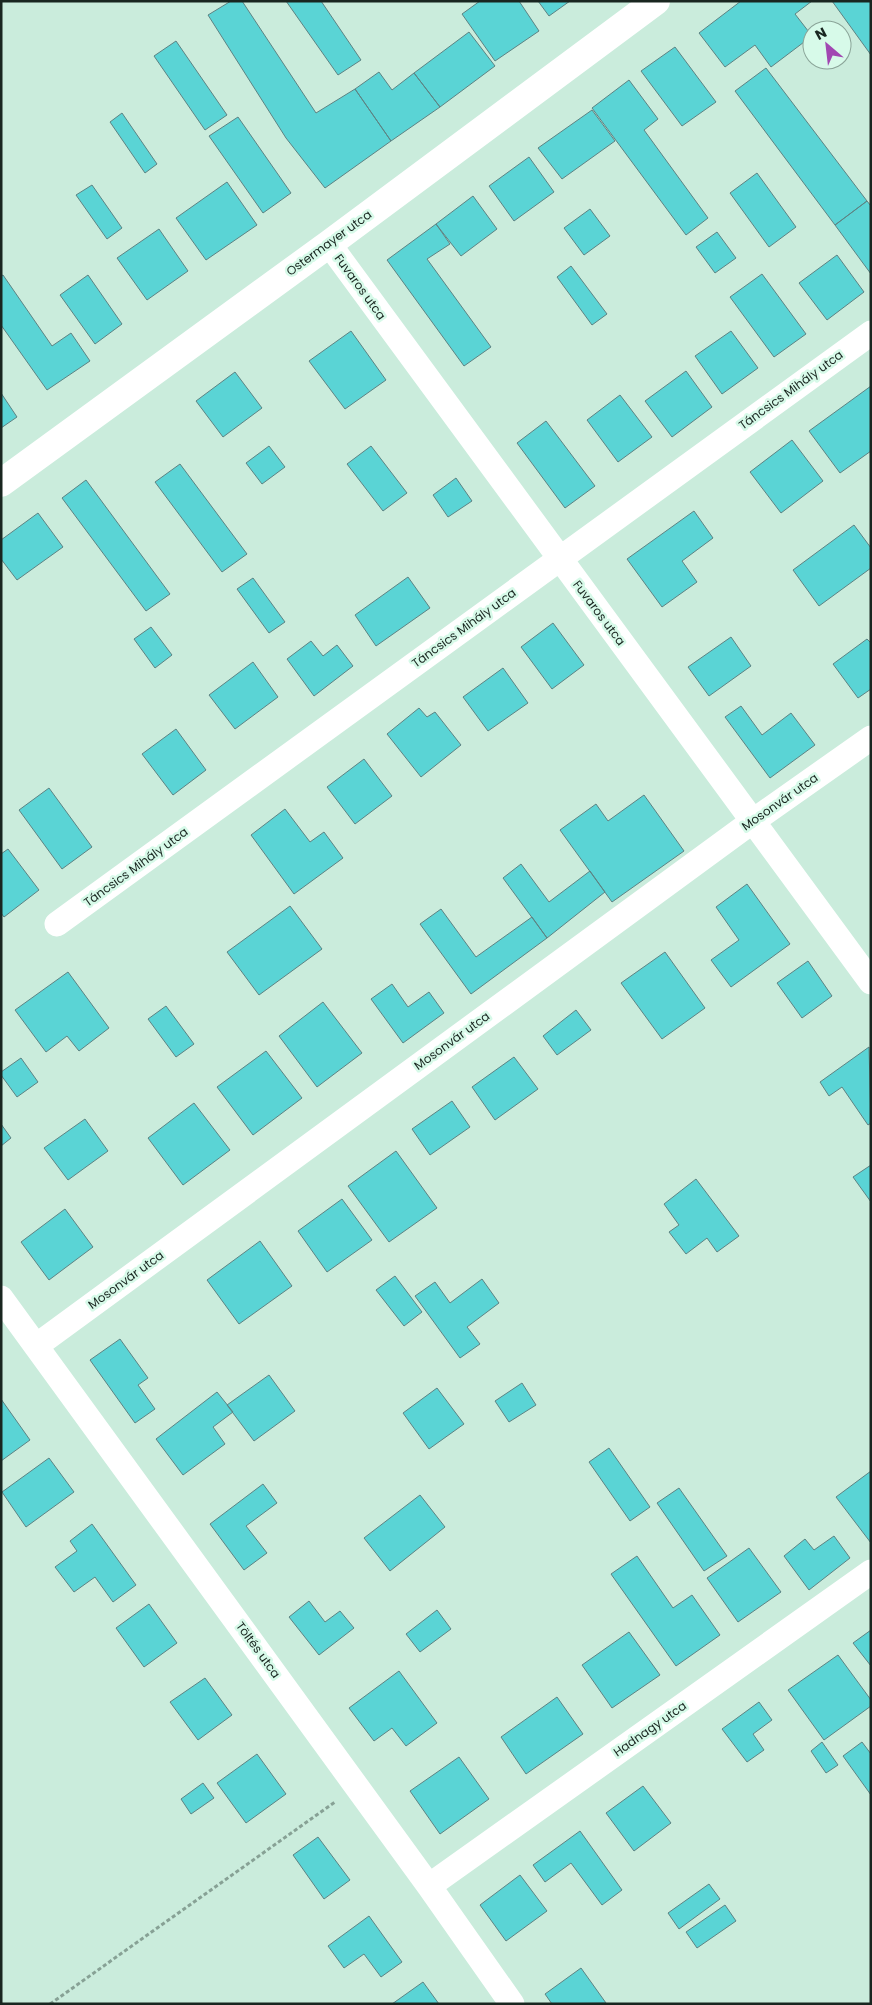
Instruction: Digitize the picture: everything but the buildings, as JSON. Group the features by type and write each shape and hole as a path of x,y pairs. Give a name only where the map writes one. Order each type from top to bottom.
{"street":[{"name":"Ostermayer utca","path":"1,483 329,244 656,1"},
{"name":"Fuvaros utca","path":"329,244 871,982"},
{"name":"Táncsics Mihály utca","path":"57,924 871,333"},
{"name":"Mosonvár utca","path":"36,1346 753,820 871,738"},
{"name":"Töltés utca","path":"1,1298 357,1786 512,2004"},
{"name":"Hadnagy utca","path":"429,1886 871,1572"}],"path":[{"path":"50,2004 357,1786"}]}
